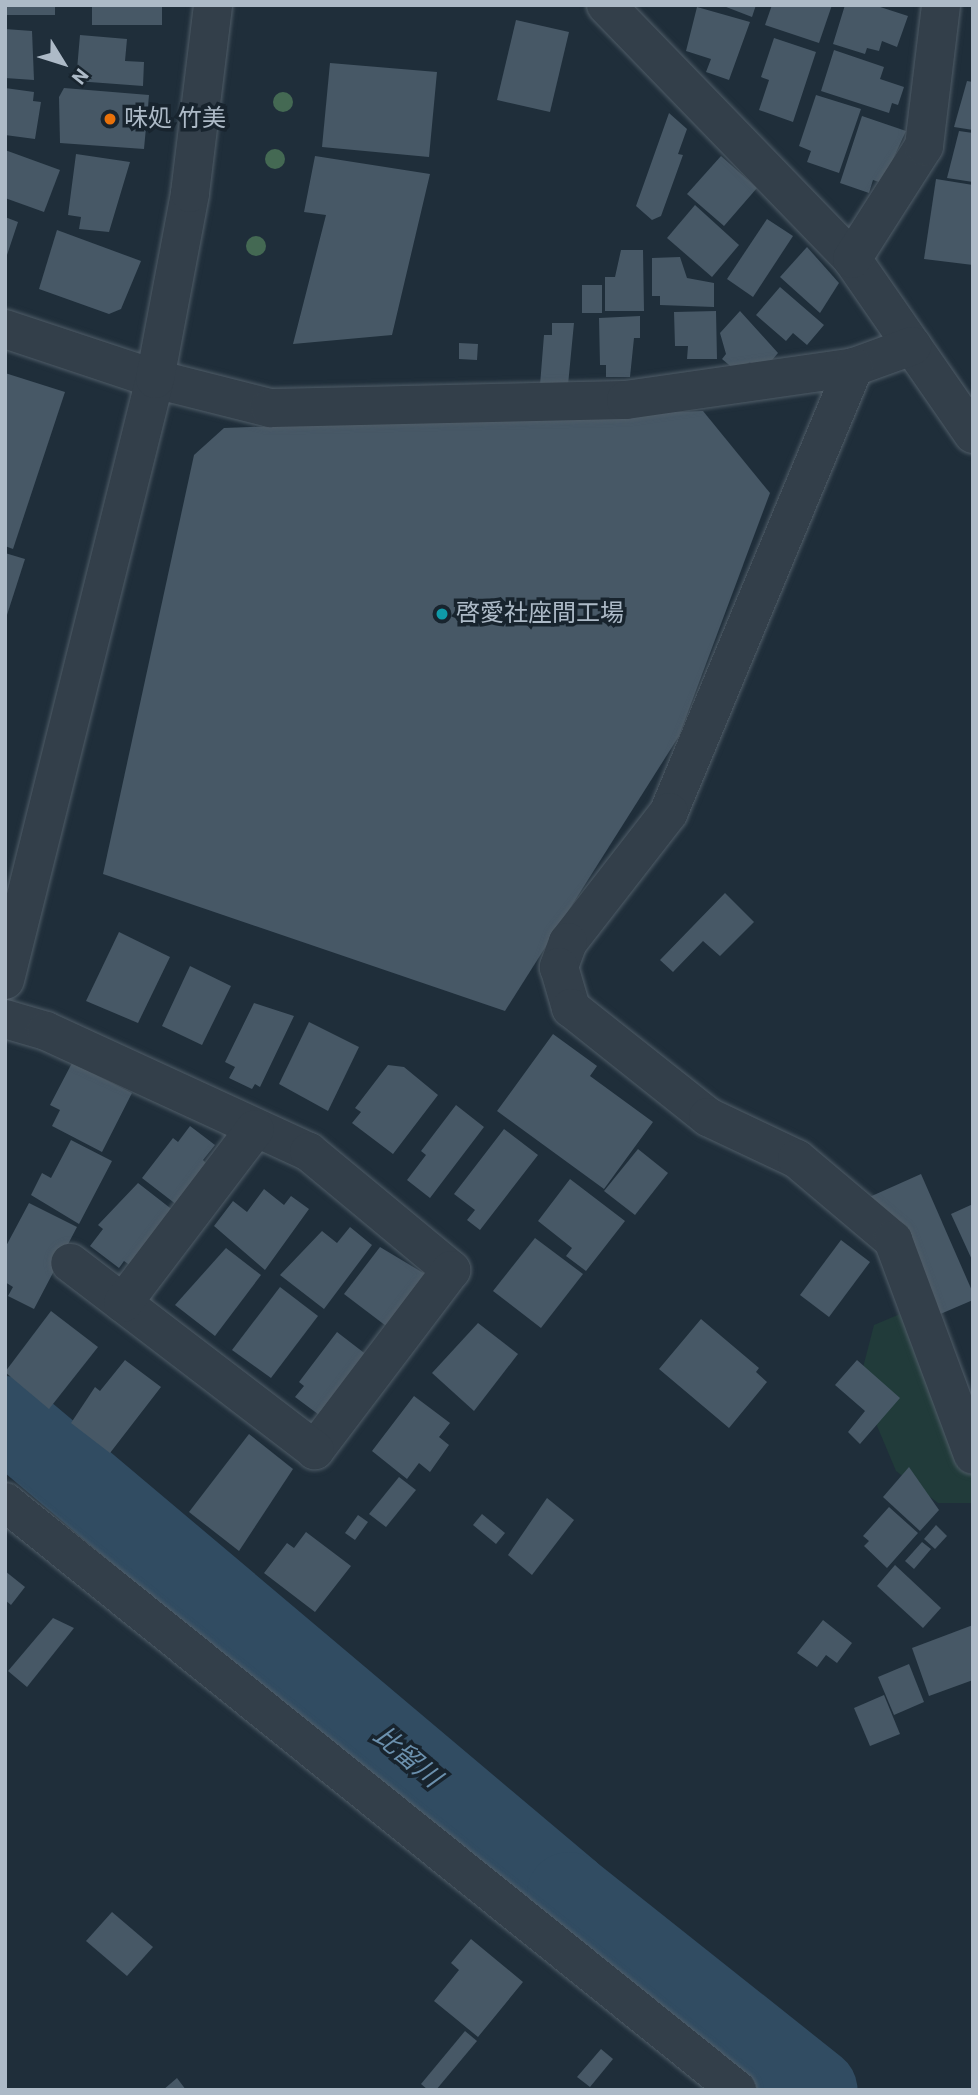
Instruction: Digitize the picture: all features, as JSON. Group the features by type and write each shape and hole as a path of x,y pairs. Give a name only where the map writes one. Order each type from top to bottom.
{"street":[{"path":"5,980 155,379 190,193 213,5"},
{"path":"852,259 924,146 941,5"},
{"path":"625,13 852,259 973,434"},
{"path":"5,329 155,379 283,408 626,400 853,367 912,346"},
{"path":"853,367 668,811 568,942 559,967 570,1007 708,1116 797,1159 893,1240 973,1455"},
{"path":"5,1019 46,1031 309,1152 451,1270 316,1450 70,1263"},
{"path":"123,1303 255,1129"},
{"path":"5,1502 737,2090"}],"green space":[{"path":"900,1314 932,1347 973,1417 973,1503 938,1503 896,1471 859,1383 874,1325"}],"building":[{"path":"5,5 55,5 55,15 5,15"},
{"path":"92,5 162,5 162,25 92,25"},
{"path":"721,5 756,5 752,17"},
{"path":"772,5 832,5 819,43 765,25"},
{"path":"845,5 874,5 908,16 897,47 882,41 879,51 867,48 865,54 833,44"},
{"path":"697,7 750,22 729,80 706,72 711,59 686,51"},
{"path":"516,20 569,32 550,112 497,100"},
{"path":"5,29 32,31 34,80 5,78"},
{"path":"80,35 127,39 125,61 144,62 143,86 76,81"},
{"path":"774,38 816,52 793,122 759,110 769,80 761,77"},
{"path":"834,50 884,67 880,79 904,87 898,105 892,103 889,113 821,91"},
{"path":"330,63 437,72 429,157 322,147"},
{"path":"967,81 973,82 973,130 954,127"},
{"path":"5,88 34,92 33,101 41,102 35,139 5,135"},
{"path":"64,88 149,95 144,149 60,143 59,97"},
{"path":"816,95 861,109 839,173 807,162 811,151 799,146"},
{"path":"669,113 687,129 678,154 683,155 661,216 652,220 636,206"},
{"path":"862,116 906,131 882,183 873,180 869,193 840,183"},
{"path":"959,131 973,133 973,182 947,178"},
{"path":"5,150 60,170 44,212 5,198"},
{"path":"76,154 130,162 109,232 79,229 81,217 68,215"},
{"path":"315,156 430,174 392,335 293,344 326,215 304,212"},
{"path":"721,156 757,188 724,226 687,194"},
{"path":"936,179 973,185 973,265 924,259"},
{"path":"695,205 739,245 712,277 667,238"},
{"path":"5,217 18,222 6,258 5,258"},
{"path":"767,219 793,236 753,297 727,279"},
{"path":"57,230 141,261 121,309 109,314 39,289"},
{"path":"807,247 839,283 820,313 780,277"},
{"path":"621,250 643,250 644,311 605,311 605,277 615,277"},
{"path":"680,257 687,278 714,283 714,307 660,305 660,296 652,296 652,258"},
{"path":"582,285 602,285 602,313 582,313"},
{"path":"780,287 824,325 807,345 793,333 786,341 756,315"},
{"path":"716,311 717,359 687,359 688,346 675,346 674,312"},
{"path":"740,311 778,353 767,366 757,369 750,362 735,370 722,359 726,354 720,333"},
{"path":"640,316 640,338 634,338 630,377 606,377 606,365 600,365 599,318"},
{"path":"552,323 574,323 568,385 540,385 544,335 552,335"},
{"path":"459,343 478,344 477,360 459,359"},
{"path":"5,373 65,392 13,549 5,546"},
{"name":"啓愛社座間工場","path":"703,411 770,493 679,736 505,1011 103,874 194,455 224,428"},
{"path":"5,553 25,559 6,618 5,618"},
{"path":"725,893 754,922 720,956 703,941 673,972 660,960"},
{"path":"119,932 170,957 138,1023 86,1001"},
{"path":"190,966 231,986 202,1045 162,1026"},
{"path":"254,1003 294,1016 260,1087 255,1084 252,1089 229,1078 235,1067 225,1062"},
{"path":"309,1022 359,1047 328,1111 279,1084"},
{"path":"553,1034 597,1066 590,1076 653,1122 604,1189 497,1111"},
{"path":"72,1063 132,1093 102,1152 52,1126 60,1110 50,1105"},
{"path":"388,1065 404,1067 438,1095 393,1154 352,1123 361,1112 355,1108"},
{"path":"456,1105 484,1127 430,1198 407,1180 426,1155 421,1151"},
{"path":"190,1126 215,1145 203,1160 208,1165 177,1205 142,1178 173,1138 178,1142"},
{"path":"504,1129 538,1155 480,1230 467,1220 475,1210 454,1194"},
{"path":"71,1140 112,1161 79,1224 31,1195 42,1173 51,1178"},
{"path":"638,1149 668,1173 635,1215 604,1191"},
{"path":"921,1174 973,1293 973,1300 938,1315 865,1199"},
{"path":"570,1179 625,1221 586,1271 566,1256 572,1248 538,1221"},
{"path":"138,1183 174,1211 131,1266 124,1261 119,1268 90,1246 103,1229 98,1225"},
{"path":"264,1189 284,1205 291,1196 309,1209 265,1270 214,1226 233,1201 247,1212"},
{"path":"29,1203 77,1227 34,1309 8,1296 13,1287 5,1282 5,1248"},
{"path":"973,1204 973,1262 951,1214"},
{"path":"350,1227 372,1245 324,1309 280,1275 322,1231 337,1243"},
{"path":"535,1238 583,1274 541,1328 493,1291"},
{"path":"841,1240 870,1262 829,1317 800,1295"},
{"path":"380,1247 430,1277 390,1329 344,1294"},
{"path":"226,1248 261,1275 215,1336 175,1305"},
{"path":"280,1287 318,1316 271,1378 232,1350"},
{"path":"51,1311 98,1347 49,1409 5,1372"},
{"path":"701,1319 759,1368 756,1372 767,1382 729,1428 659,1369"},
{"path":"478,1323 518,1354 474,1411 432,1373"},
{"path":"337,1332 372,1359 330,1423 295,1397 304,1386 299,1382"},
{"path":"125,1360 161,1387 110,1453 71,1423 95,1387 100,1391"},
{"path":"857,1360 900,1398 860,1444 848,1432 865,1411 835,1385"},
{"path":"414,1396 450,1423 439,1437 449,1445 430,1472 419,1463 407,1479 372,1451"},
{"path":"249,1434 293,1469 239,1551 189,1512"},
{"path":"909,1467 939,1510 920,1531 883,1497"},
{"path":"399,1477 416,1490 386,1527 369,1514"},
{"path":"547,1498 574,1520 532,1575 508,1555"},
{"path":"889,1507 918,1533 887,1568 864,1546 869,1541 863,1536"},
{"path":"482,1514 505,1533 496,1544 473,1525"},
{"path":"358,1515 368,1522 355,1540 345,1533"},
{"path":"936,1525 947,1536 935,1549 924,1539"},
{"path":"306,1532 351,1566 315,1612 264,1573 287,1543 294,1548"},
{"path":"922,1542 931,1549 914,1569 905,1561"},
{"path":"895,1565 941,1608 923,1628 877,1586"},
{"path":"5,1571 25,1587 11,1605 5,1600"},
{"path":"53,1618 74,1628 27,1687 8,1671"},
{"path":"823,1620 852,1643 837,1663 826,1655 817,1667 797,1653"},
{"path":"973,1625 973,1680 929,1696 912,1648"},
{"path":"909,1664 924,1702 894,1715 878,1677"},
{"path":"884,1695 900,1734 870,1746 854,1708"},
{"path":"112,1912 153,1947 127,1976 86,1941"},
{"path":"471,1939 523,1982 478,2037 434,2001 459,1970 451,1963"},
{"path":"465,2031 477,2041 436,2090 428,2090 421,2084"},
{"path":"601,2049 613,2059 590,2087 577,2077"},
{"path":"177,2078 186,2090 163,2090"}],"waterway":[{"name":"比留川","path":"5,1418 569,1894 815,2090"}],"place":[{"name":"味処 竹美","path":"110,119"},
{"name":"啓愛社座間工場","path":"442,614"}]}
